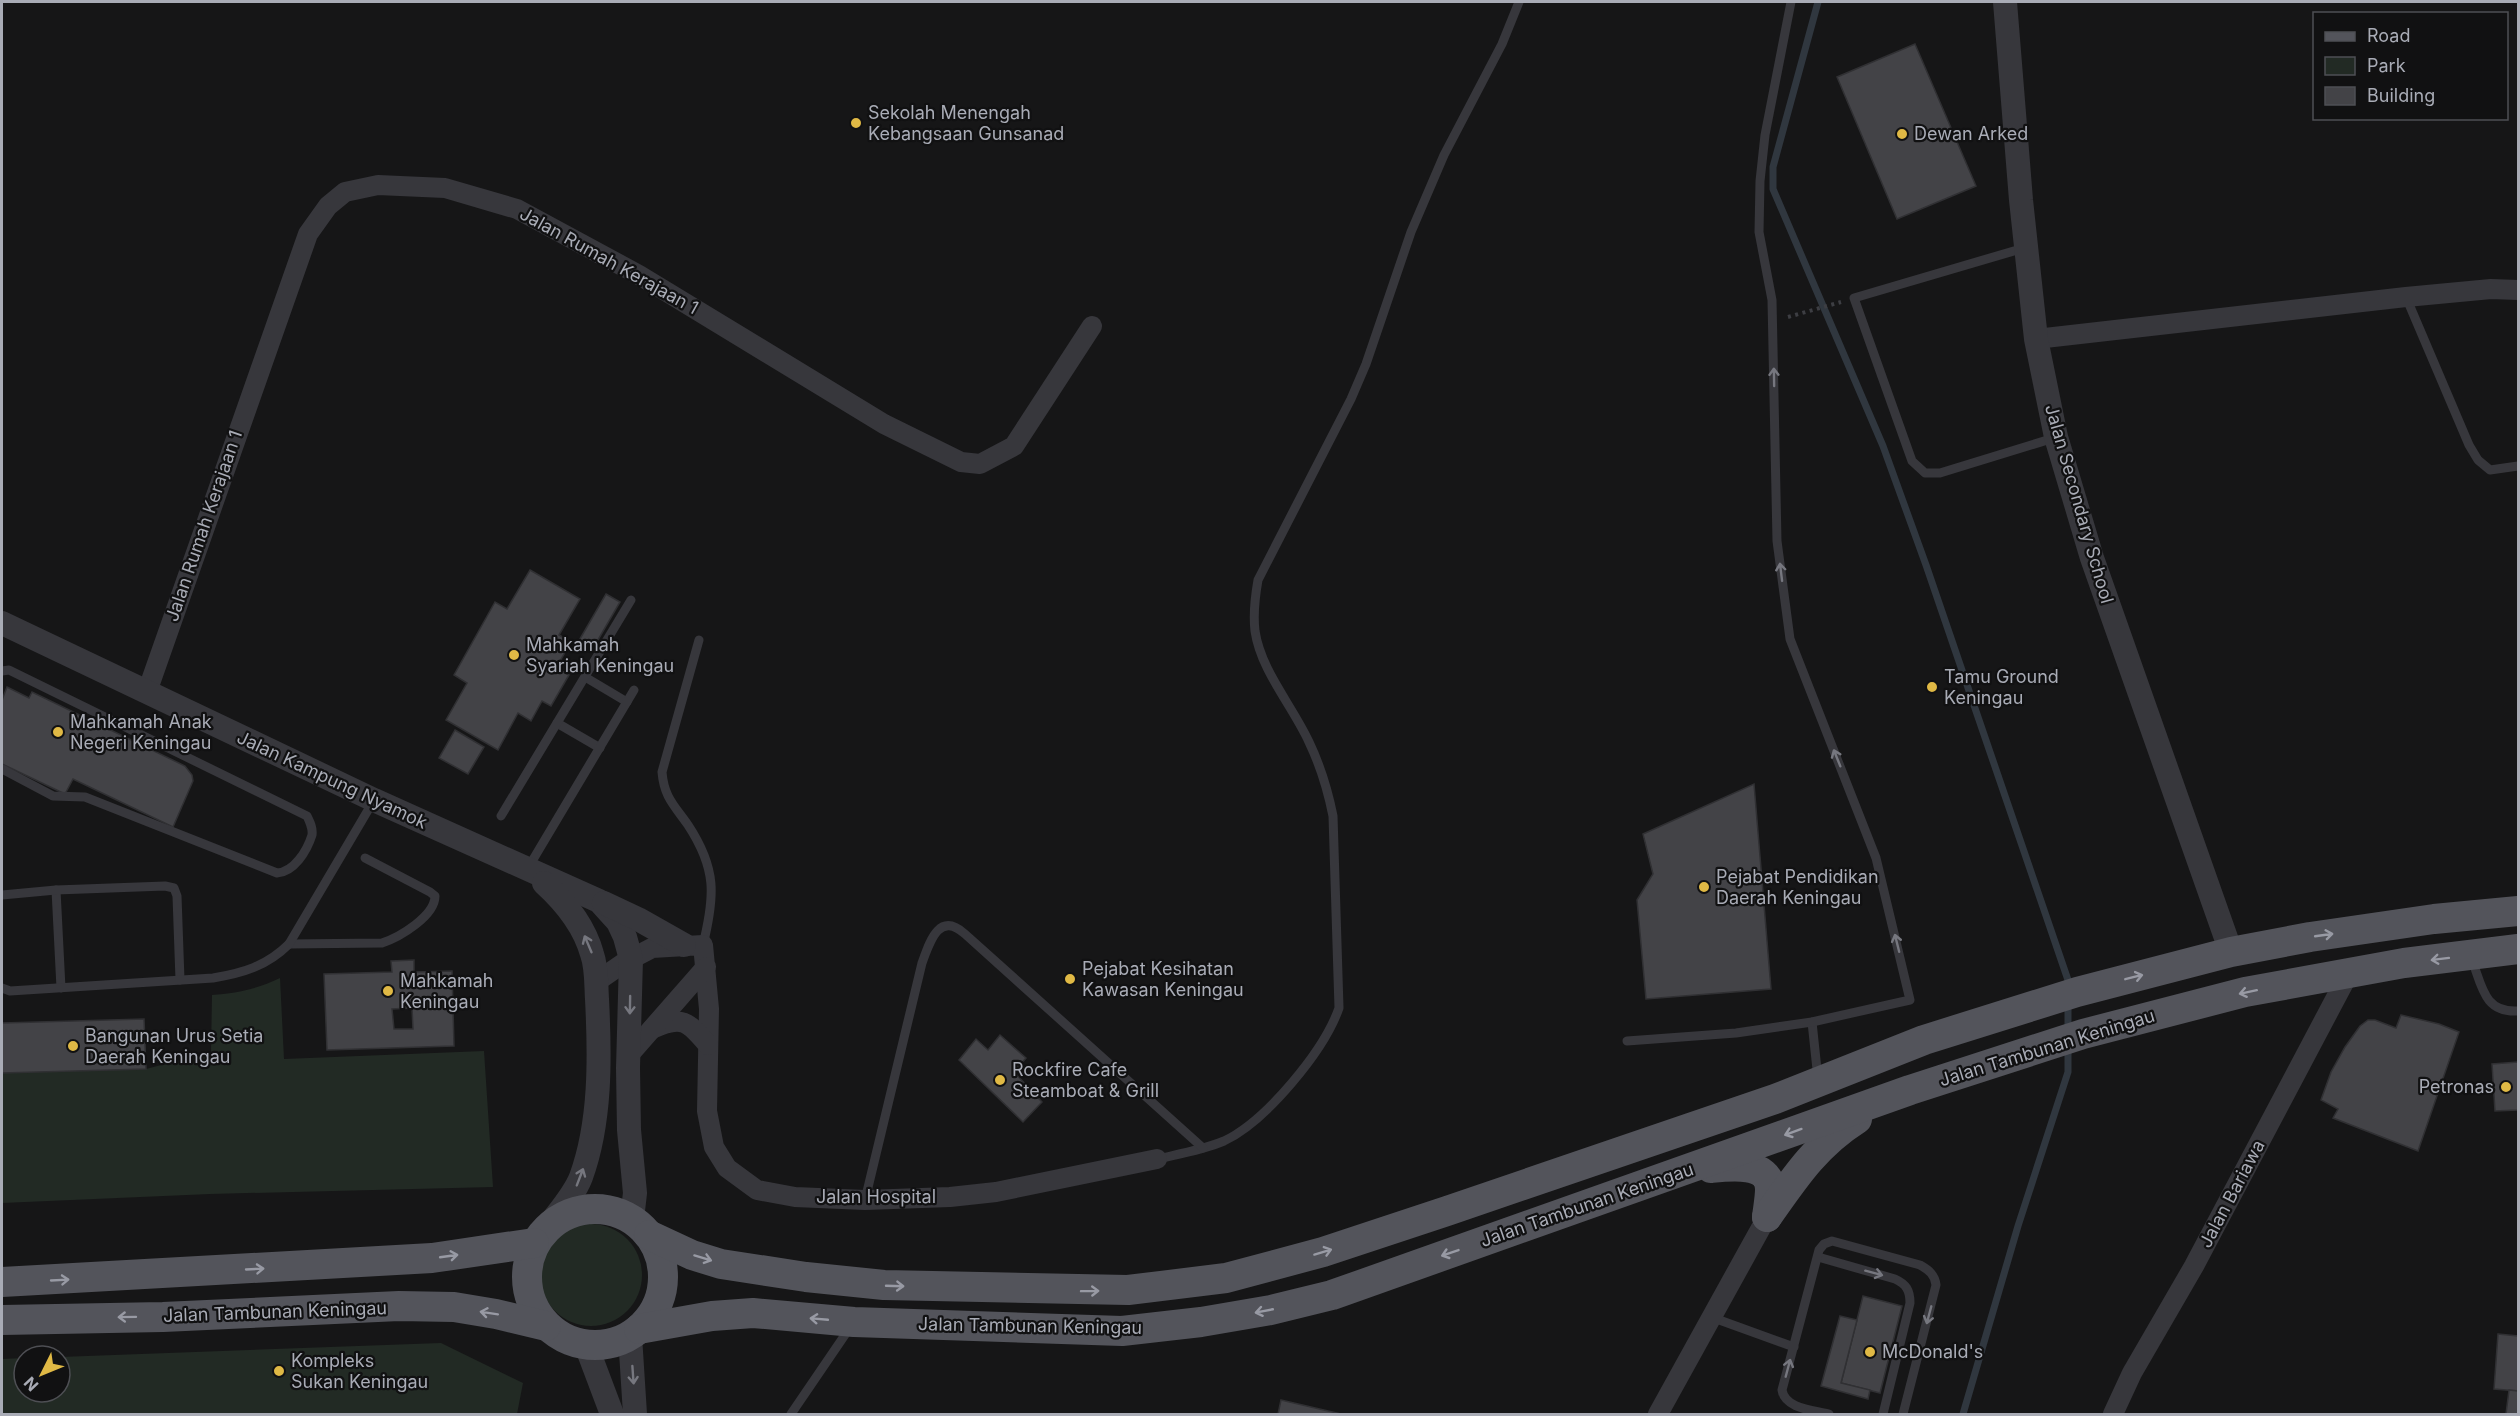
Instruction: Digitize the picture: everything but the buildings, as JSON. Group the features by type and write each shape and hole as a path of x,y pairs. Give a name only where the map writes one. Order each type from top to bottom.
{"main road":[{"name":"Jalan Tambunan Keningau","path":"640,1227 692,1255 721,1264 884,1286 1081,1291 1176,1286 1226,1278 1323,1252 1662,1139 1818,1082 1924,1040 2078,992 2231,952 2310,937 2434,919 2518,911"},
{"name":"Jalan Tambunan Keningau","path":"635,1333 712,1316 753,1313 854,1322 1122,1331 1201,1323 1248,1314 1332,1295 1910,1090 2083,1034 2245,993 2349,973 2518,949"},
{"path":"1767,1217 1799,1172 1823,1144 1841,1129 1910,1090"},
{"path":"1684,1171 1733,1166 1762,1173 1768,1180 1770,1188 1767,1217"},
{"path":"2,1282 432,1258 541,1234 567,1214 589,1208 611,1210 640,1227 659,1253 663,1274 661,1294 653,1313 635,1333 609,1344 586,1345 564,1338 546,1326 533,1308 526,1286 527,1264 541,1234"},
{"name":"Jalan Tambunan Keningau","path":"2,1320 163,1317 399,1306 454,1307 546,1326"}],"street":[{"name":"Jalan Secondary School","path":"2005,2 2036,339 2056,437 2092,558 2231,952"},
{"name":"Jalan Rumah Kerajaan 1","path":"147,692 308,234 328,206 345,192 378,185 445,188 518,209 639,275 884,424 961,462 980,464 1014,446 1092,326"},
{"path":"2036,339 2406,297 2492,289 2518,290"},
{"name":"Jalan Kampung Nyamok","path":"2,623 374,800 530,872 599,901 618,922 631,958 628,1055 630,1130 640,1227"},
{"name":"Jalan Kampung Nyamok","path":"530,872 562,899 575,915 592,954 596,981 598,1051 590,1145 574,1191 541,1234"},
{"path":"599,901 693,945"},
{"path":"596,981 631,958 652,948 693,945"},
{"name":"Jalan Hospital","path":"693,945 706,967 707,1111 714,1147 727,1168 757,1190 772,1194 865,1200 950,1197 996,1192 1157,1160"},
{"path":"628,1055 706,967"},
{"name":"Jalan Bariawa","path":"2114,1414 2132,1373 2194,1266 2349,973"},
{"path":"652,1029 675,1021 685,1022 694,1027 708,1045"},
{"path":"1658,1414 1767,1217"},
{"path":"635,1333 635,1414"},
{"path":"586,1345 612,1414"}],"lane":[{"path":"1157,1160 1203,1148 1234,1135 1269,1107 1314,1056 1332,1028 1339,1008 1333,816 1328,792 1310,742 1266,666 1255,633 1254,607 1258,580 1352,399 1411,232 1444,156 1502,44 1519,2"},
{"path":"1627,1041 1736,1033 1812,1022 1910,1000 1876,858 1790,639 1777,541 1772,300 1760,232 1760,181 1765,135 1791,2"},
{"path":"2026,247 1854,298 1912,461 1925,473 1940,473 2056,437"},
{"path":"2406,297 2469,445 2478,460 2490,470 2518,466"},
{"path":"501,816 631,600"},
{"path":"693,945 712,908 711,880 704,852 663,788 662,771 699,640"},
{"path":"2,671 9,670 307,816 312,825 312,834 295,865 286,873 277,873 85,797 54,796 2,769"},
{"path":"585,677 627,702"},
{"path":"530,872 634,690"},
{"path":"557,723 600,748"},
{"path":"2,988 10,991 213,978 244,973 261,965 276,957 289,944 374,800"},
{"path":"289,944 382,943 396,938 429,913 435,905 435,896 365,858"},
{"path":"2,896 56,890 165,886 174,888 177,896 180,980"},
{"path":"56,890 61,988"},
{"path":"865,1200 922,963 929,943 938,930 947,925 956,926 966,934 1203,1148"},
{"path":"2470,955 2489,1002 2500,1011 2518,1011"},
{"path":"1812,1022 1818,1082"},
{"path":"1829,1414 1791,1404 1785,1399 1782,1390 1821,1246 1832,1242 1920,1265 1928,1269 1935,1280 1936,1285 1903,1414"},
{"path":"1818,1257 1895,1279 1904,1283 1910,1292 1910,1303 1883,1414"},
{"path":"1712,1317 1794,1347"},
{"path":"791,1414 854,1322"}],"path":[{"path":"1808,312 1837,303"}],"green space":[{"path":"280,978 284,1059 484,1051 493,1187 210,1194 2,1203 2,1073 146,1069 211,1052 212,995 247,990"},
{"path":"591,1224 611,1228 627,1239 638,1255 642,1275 638,1295 627,1311 611,1322 591,1326 571,1322 555,1311 544,1295 540,1275 544,1255 555,1239 571,1228"},
{"name":"Kompleks Sukan Keningau","path":"441,1343 523,1383 517,1414 2,1414 2,1359 12,1359 12,1404 72,1404 72,1357"}],"waterway":[{"path":"1818,2 1773,167 1773,189 1883,446 2068,980 2068,987"},
{"path":"2068,1004 2068,1032"},
{"path":"1963,1414 2018,1226 2068,1072 2068,1046"}],"place":[{"name":"Sekolah Menengah Kebangsaan Gunsanad","path":"856,123"},
{"name":"Dewan Arked","path":"1902,134"},
{"name":"Mahkamah Syariah Keningau","path":"514,655"},
{"name":"Tamu Ground Keningau","path":"1932,687"},
{"name":"Mahkamah Anak Negeri Keningau","path":"58,732"},
{"name":"Pejabat Pendidikan Daerah Keningau","path":"1704,887"},
{"name":"Pejabat Kesihatan Kawasan Keningau","path":"1070,979"},
{"name":"Mahkamah Keningau","path":"388,991"},
{"name":"Bangunan Urus Setia Daerah Keningau","path":"73,1046"},
{"name":"Rockfire Cafe Steamboat & Grill","path":"1000,1080"},
{"name":"Petronas","path":"2506,1087"},
{"name":"McDonald's","path":"1870,1352"},
{"name":"Kompleks Sukan Keningau","path":"279,1371"}]}
